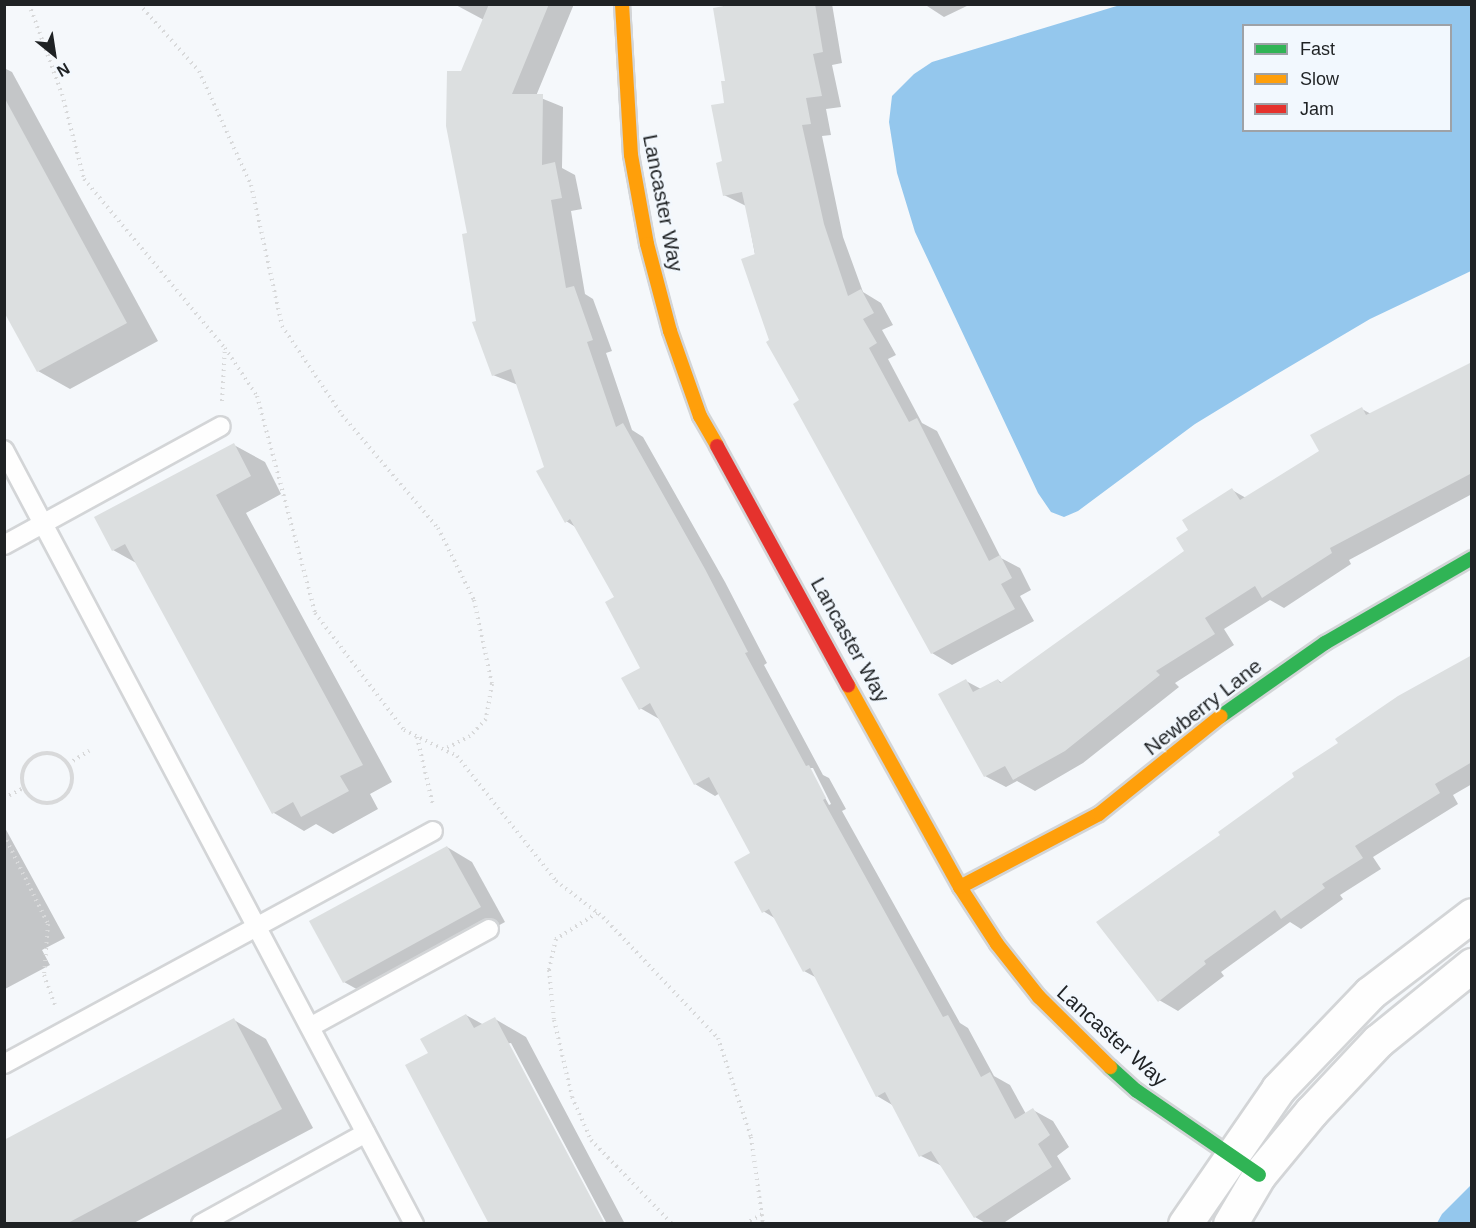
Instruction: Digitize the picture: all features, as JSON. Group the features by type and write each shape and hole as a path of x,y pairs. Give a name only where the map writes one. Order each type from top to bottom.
{"street":[{"name":"Lancaster Way","path":"622,4 623,65 631,155 645,233 670,331 700,416 960,887 997,944 1039,998 1086,1046 1137,1091 1259,1175"},
{"name":"Newberry Lane","path":"960,887 1099,814 1246,696 1325,643 1472,558"},
{"path":"1185,1224 1229,1156 1278,1089 1370,993 1472,915"},
{"path":"1230,1224 1259,1175 1311,1112 1378,1041 1472,964"}],"lane":[{"path":"4,545 221,426"},
{"path":"4,450 414,1224"},
{"path":"4,1064 433,831"},
{"path":"310,1027 489,929"},
{"path":"201,1224 366,1132"}],"path":[{"path":"29,4 62,94 84,179 225,348 257,396 315,613 404,730 457,756 556,881 597,913 718,1038 751,1137 763,1224"},
{"path":"32,11 34,4"},
{"path":"139,4 199,71 251,185 282,326 342,414 438,528 474,600 492,684 486,719 470,736 444,749"},
{"path":"221,426 225,348"},
{"path":"417,736 432,799 433,831"},
{"path":"68,764 89,751"},
{"path":"56,754 68,764 73,779 61,799 36,801 24,789 23,772 33,757 56,754"},
{"path":"4,798 24,789"},
{"path":"4,835 48,924 44,975 57,1009"},
{"path":"597,913 556,939 549,970 554,1020 572,1097 591,1140 672,1224"},
{"path":"745,1224 762,1214"}],"water":[{"path":"1120,5 1471,5 1471,271 1370,319 1277,374 1195,424 1078,511 1064,517 1051,512 1038,493 915,232 897,173 889,122 892,96 914,74 932,62"},
{"path":"1471,1185 1471,1223 1437,1223 1442,1214"}],"building":[{"path":"489,4 549,4 512,94 543,94 542,165 555,162 562,198 551,200 566,288 574,286 593,340 587,342 616,427 623,423 705,569 748,652 745,653 806,766 809,765 826,798 823,800 943,1017 948,1015 981,1077 990,1072 1015,1119 1033,1108 1050,1135 1038,1144 1052,1167 974,1218 931,1151 919,1157 885,1092 876,1097 810,968 803,972 769,909 762,913 734,862 750,853 709,777 694,785 650,703 639,710 621,678 640,668 605,602 614,597 570,519 565,523 536,471 544,467 511,369 492,376 472,322 476,321 462,234 467,233 446,126 447,71 461,71"},
{"path":"735,4 815,4 823,52 813,54 822,96 806,98 811,124 802,125 824,224 848,296 861,289 874,313 863,319 877,343 869,348 909,422 917,418 989,561 1000,555 1012,578 1001,584 1015,609 931,654 793,404 799,400 766,342 769,340 741,259 755,254 742,192 723,196 716,163 722,161 711,105 724,103 721,81 725,81 713,8"},
{"path":"4,97 127,323 37,372 4,312"},
{"path":"1472,362 1472,473 1330,548 1332,553 1262,598 1255,586 1205,618 1215,634 1156,671 1160,675 1065,751 1013,780 1005,766 984,777 938,694 966,679 973,692 998,679 1000,683 1184,551 1176,538 1188,530 1182,520 1232,488 1240,500 1319,451 1310,435 1362,407 1366,415"},
{"path":"234,443 251,476 216,495 363,765 340,776 349,791 301,817 293,802 272,814 125,544 112,551 94,517"},
{"path":"1472,655 1472,762 1435,784 1440,793 1355,846 1363,858 1322,884 1325,888 1281,919 1275,910 1204,961 1206,964 1158,1002 1096,922 1220,835 1218,832 1294,777 1292,773 1338,743 1335,739 1398,696"},
{"path":"447,846 481,907 343,983 309,921"},
{"path":"466,1014 474,1028 495,1017 605,1224 489,1224 405,1065 428,1053 420,1039"},
{"path":"234,1018 282,1109 66,1224 4,1224 4,1140"}],"traffic: fast":[{"path":"1221,716 1325,643 1472,558"},
{"path":"1110,1067 1137,1091 1259,1175"}],"traffic: slow":[{"path":"622,4 631,155 647,244 670,331 700,416 717,446"},
{"path":"848,685 960,887 997,944 1039,997 1110,1067"},
{"path":"960,887 1099,814 1221,716"}],"traffic: jam":[{"path":"717,446 848,685"}]}
